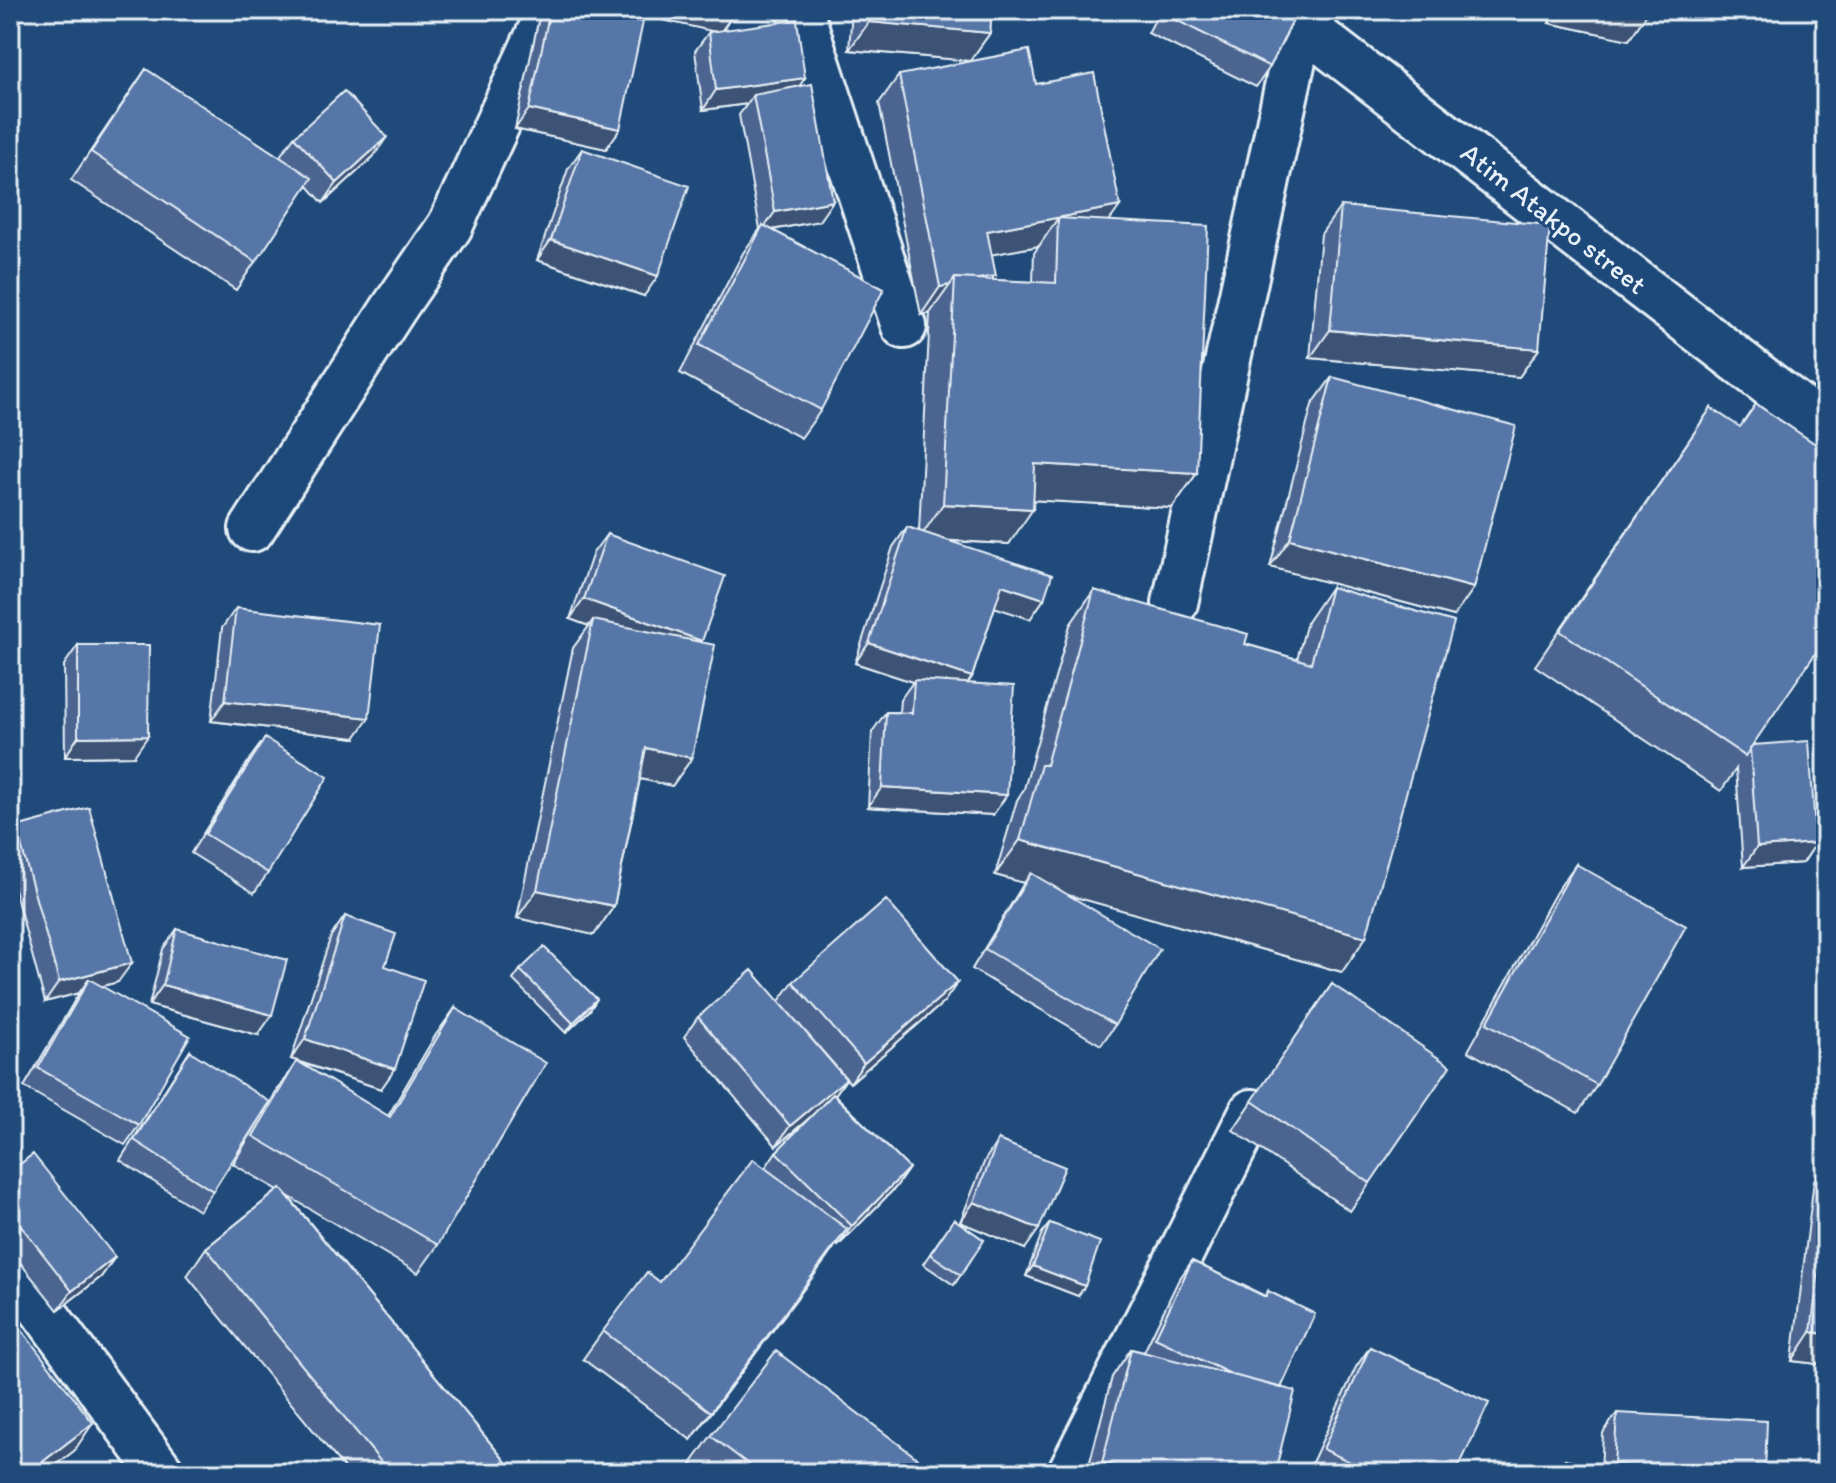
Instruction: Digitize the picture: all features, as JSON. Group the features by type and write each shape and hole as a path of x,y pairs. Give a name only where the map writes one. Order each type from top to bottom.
{"street":[{"path":"252,529 450,226 550,10"},
{"path":"800,10 904,326"},
{"path":"1175,603 1291,17"},
{"name":"Atim Atakpo street","path":"1291,17 1826,428"},
{"path":"1070,1473 1252,1112"},
{"path":"10,1266 162,1473"}],"building":[{"path":"550,10 589,10 643,22 620,129 529,109"},
{"path":"870,10 992,10 990,33 869,22"},
{"path":"1164,10 1298,10 1270,67 1162,13"},
{"path":"797,20 805,78 716,90 709,32"},
{"path":"1029,50 1036,84 1094,73 1120,206 987,231 996,276 955,278 950,285 940,287 899,75"},
{"path":"146,69 312,178 256,262 91,152"},
{"path":"812,84 833,201 775,212 753,95"},
{"path":"344,91 387,137 337,183 294,137"},
{"path":"582,149 689,186 658,276 551,240"},
{"path":"1341,206 1550,225 1539,349 1330,330"},
{"path":"1058,218 1208,226 1197,473 1035,464 1033,509 943,504 955,278 1056,283"},
{"path":"763,225 884,289 821,410 699,345"},
{"path":"1332,377 1516,426 1474,588 1290,539"},
{"path":"1756,404 1826,451 1826,638 1745,756 1560,631 1711,408 1740,427"},
{"path":"907,527 1052,575 1044,599 1002,585 972,677 869,643"},
{"path":"607,534 725,576 702,641 584,599"},
{"path":"1331,587 1454,622 1366,937 1020,840 1041,765 1046,765 1094,590 1248,634 1245,644 1311,663"},
{"path":"236,608 380,625 369,718 225,701"},
{"path":"593,620 715,645 692,758 646,748 614,906 537,890"},
{"path":"78,645 149,645 148,736 78,737"},
{"path":"914,680 1014,686 1007,795 882,787 886,712 912,713"},
{"path":"265,738 328,777 268,873 205,834"},
{"path":"1809,741 1816,843 1757,847 1750,748 1753,745"},
{"path":"89,807 132,963 59,982 16,827"},
{"path":"1576,864 1686,926 1597,1085 1487,1023"},
{"path":"1031,873 1160,949 1115,1025 985,949"},
{"path":"886,900 958,982 864,1063 793,982"},
{"path":"345,916 396,934 385,966 424,980 395,1069 305,1039"},
{"path":"177,929 287,960 272,1015 163,985"},
{"path":"544,947 597,999 573,1023 520,970"},
{"path":"752,970 846,1079 790,1126 698,1017"},
{"path":"89,979 190,1036 139,1125 38,1068"},
{"path":"1332,984 1450,1066 1370,1183 1252,1101"},
{"path":"455,1008 546,1063 438,1245 253,1136 297,1061 390,1117"},
{"path":"190,1051 270,1102 213,1191 134,1140"},
{"path":"833,1094 909,1168 852,1226 776,1152"},
{"path":"998,1140 1065,1167 1039,1229 974,1202"},
{"path":"33,1154 115,1257 72,1291 10,1212 10,1172"},
{"path":"753,1159 847,1229 711,1412 603,1331 647,1272 660,1282"},
{"path":"281,1188 515,1473 390,1473 206,1248"},
{"path":"1826,1214 1826,1334 1811,1332"},
{"path":"954,1219 984,1240 961,1275 930,1254"},
{"path":"1050,1223 1100,1242 1085,1286 1033,1266"},
{"path":"1192,1261 1266,1297 1268,1291 1315,1314 1281,1388 1233,1375 1155,1338"},
{"path":"10,1315 93,1423 28,1473 10,1473"},
{"path":"1370,1347 1489,1403 1456,1473 1373,1473 1323,1449"},
{"path":"1131,1349 1295,1391 1275,1473 1141,1473 1102,1463"},
{"path":"776,1351 917,1458 905,1473 760,1473 711,1436"},
{"path":"1617,1413 1767,1421 1765,1473 1614,1465"},
{"path":"1565,1459 1606,1473 1561,1473"}]}
